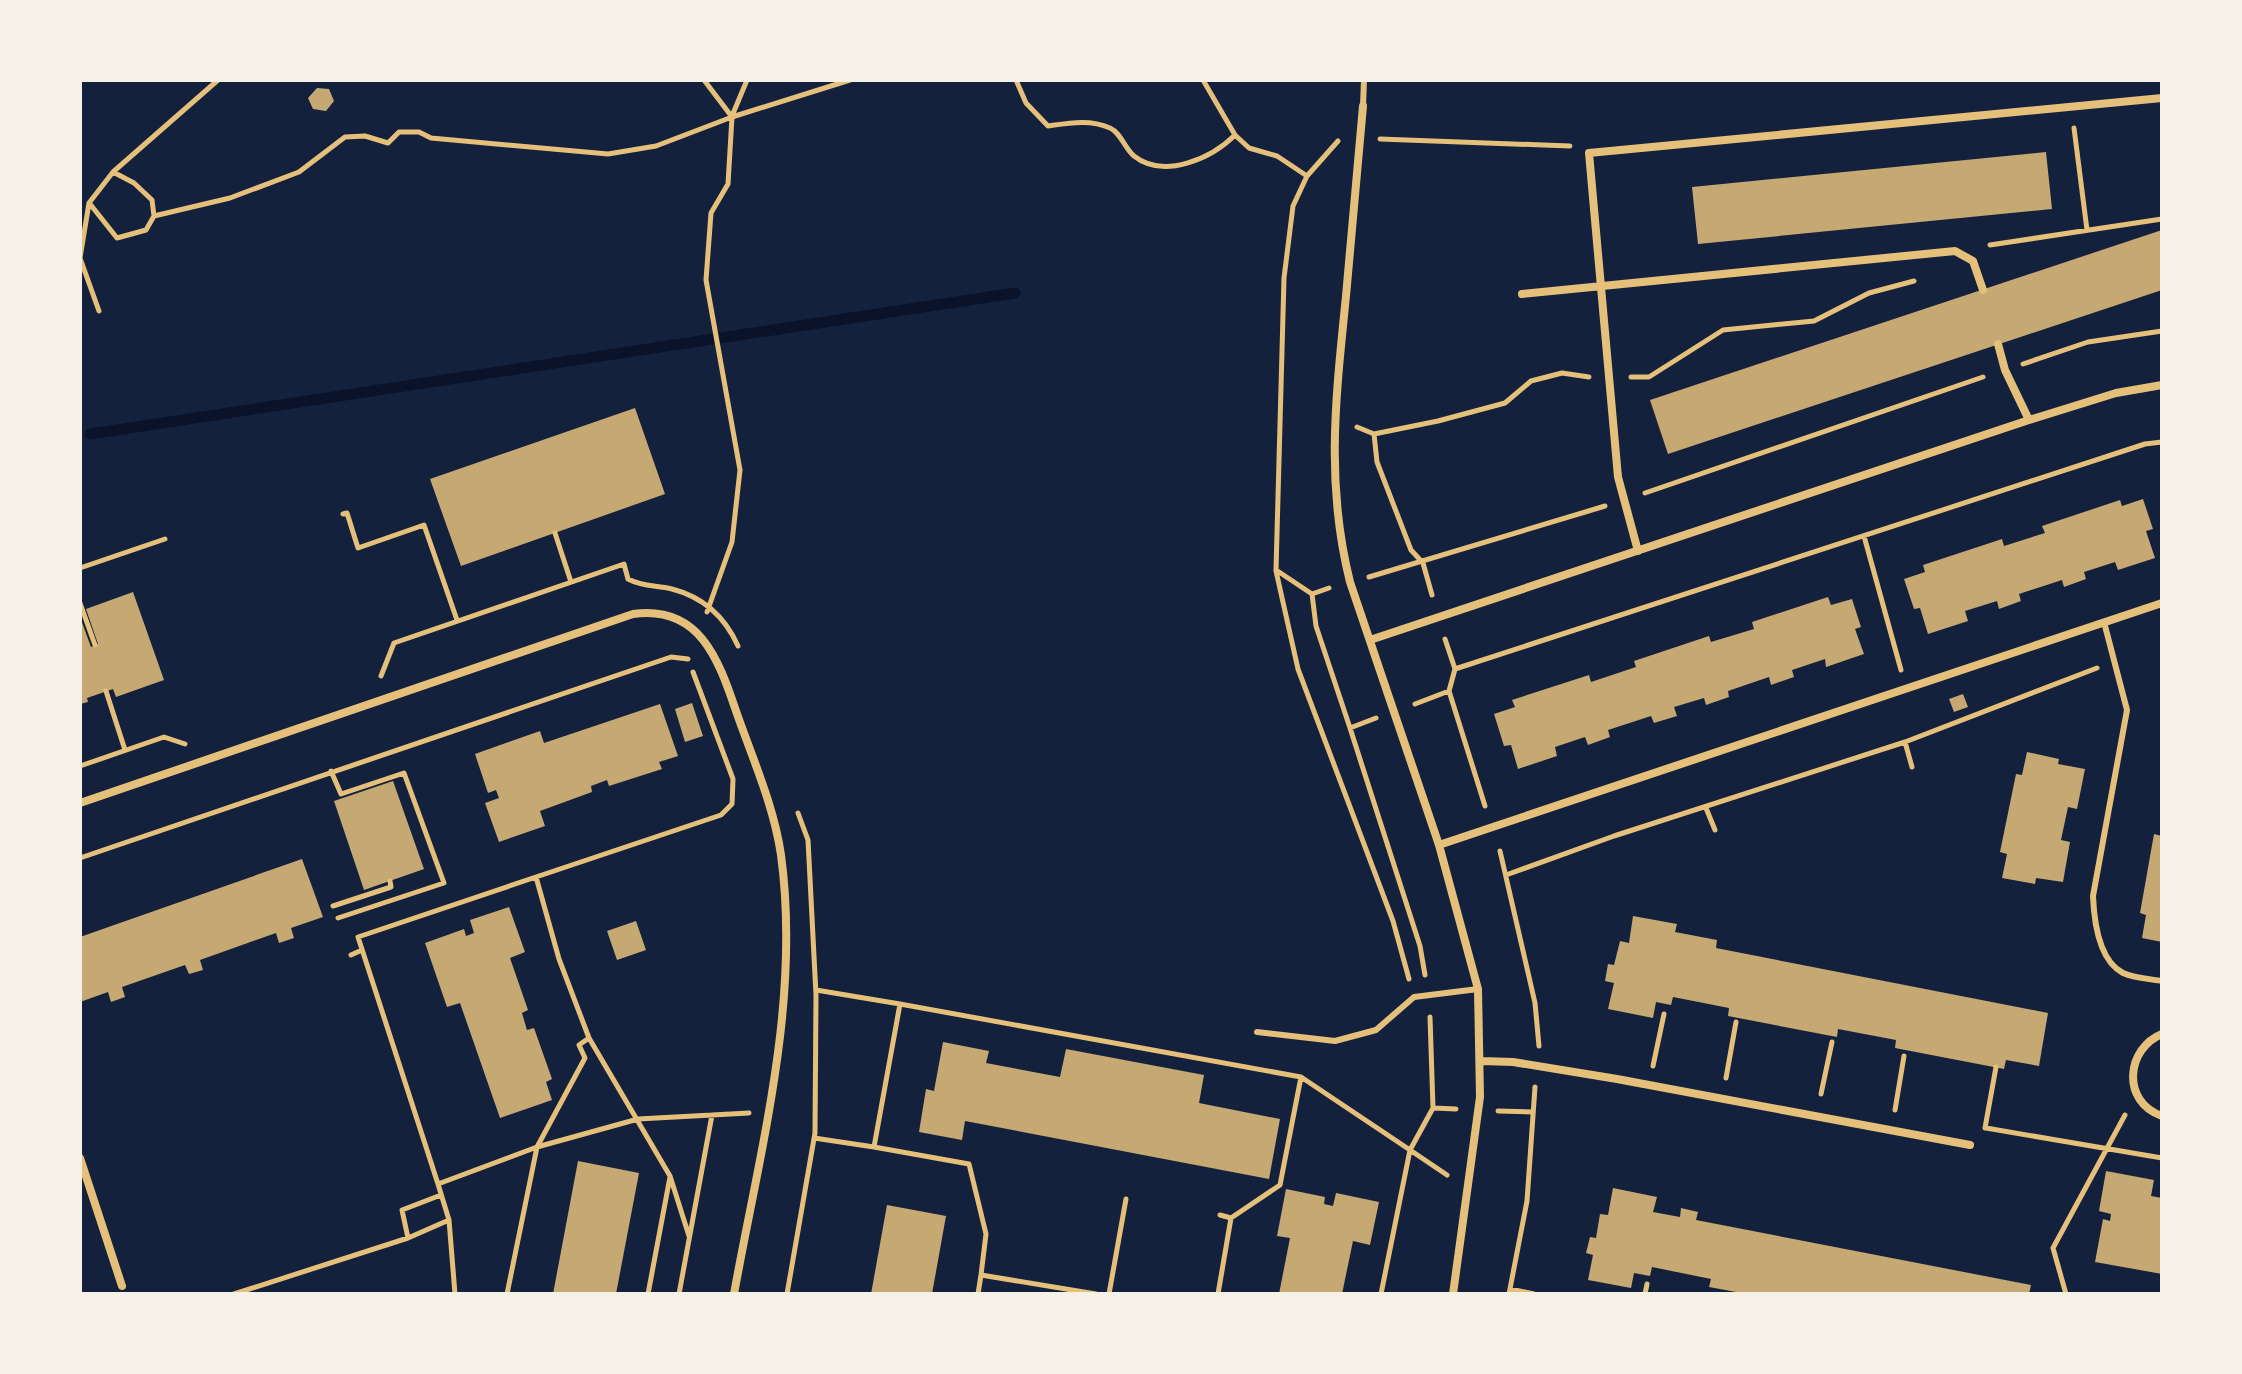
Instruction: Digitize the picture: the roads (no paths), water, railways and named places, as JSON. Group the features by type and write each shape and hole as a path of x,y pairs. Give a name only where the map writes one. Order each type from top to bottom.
{"street":[{"path":"1638,551 1622,500 1589,153 2162,98"},
{"path":"1363,106 1334,418 1335,516 1350,582 1439,845 1478,989 1482,1061 1479,1110 1453,1294"},
{"path":"1522,294 1955,251 1973,261 1983,290"},
{"path":"1998,344 2005,370 2029,420"},
{"path":"1370,640 2029,420 2116,393 2162,385"},
{"path":"1439,845 2162,603"},
{"path":"80,803 633,614 669,613 688,625 719,662 781,854 785,998 768,1111 734,1294"},
{"path":"2162,1034 2143,1048 2137,1062 2134,1096 2141,1106 2162,1116"},
{"path":"1482,1061 1513,1062 1617,1079 1970,1145"},
{"path":"80,1158 122,1286"}],"lane":[{"path":"1363,106 1364,80"},
{"path":"2104,622 2127,710 2093,896 2093,913 2102,946 2118,969 2126,974 2162,981"},
{"path":"1257,1032 1335,1041 1376,1030 1414,997 1478,989"}],"waterway":[{"path":"90,434 1015,293"}]}
